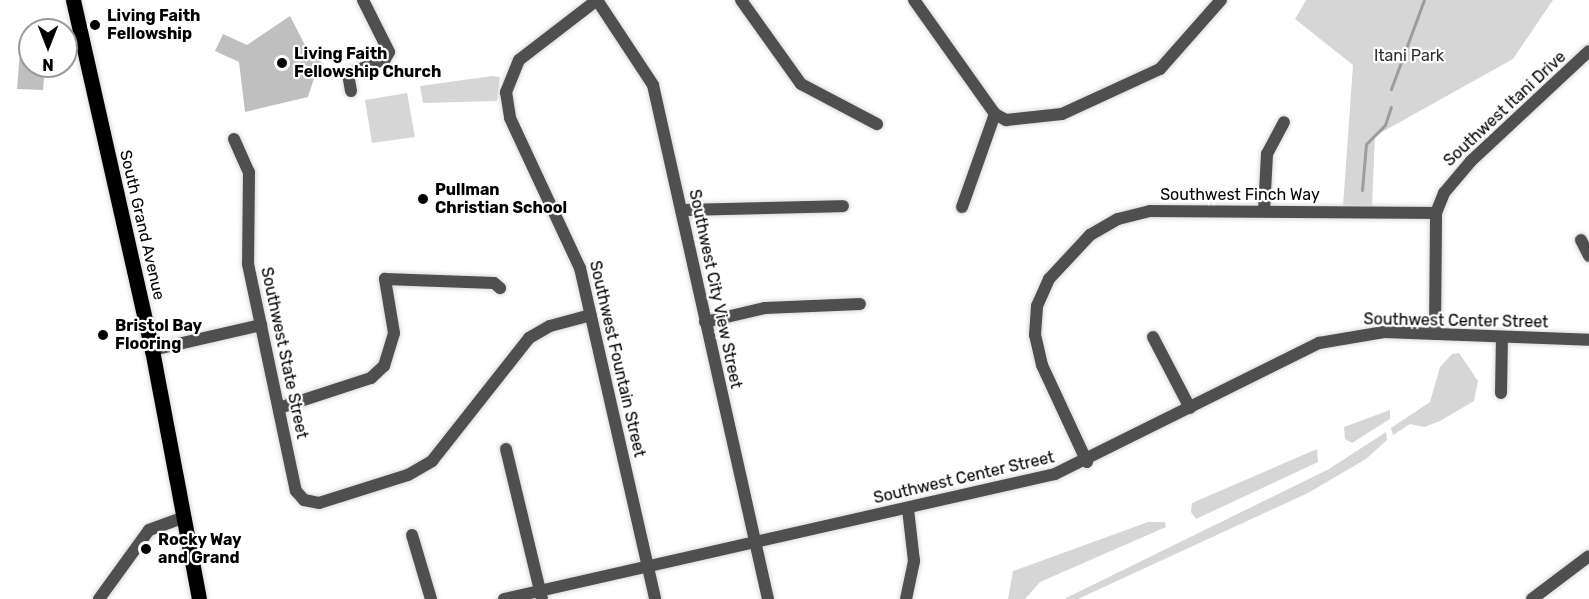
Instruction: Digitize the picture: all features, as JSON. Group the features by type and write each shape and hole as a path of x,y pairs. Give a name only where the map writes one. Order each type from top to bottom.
{"main road":[{"name":"South Grand Avenue","path":"73,0 152,350 199,599"}],"street":[{"path":"351,91 348,74 385,59 389,52 363,0"},
{"name":"Southwest City View Street","path":"597,0 653,84 768,599"},
{"name":"Southwest Fountain Street","path":"597,0 519,60 506,92 510,118 580,267 655,599"},
{"path":"741,0 801,84 877,124"},
{"path":"914,0 995,114 1006,120 1062,114 1160,69 1221,0"},
{"name":"Southwest Itani Drive","path":"1435,334 1436,213 1455,176 1589,51"},
{"path":"962,207 995,114"},
{"path":"1264,211 1267,153 1284,122"},
{"name":"Southwest State Street","path":"234,139 249,172 248,264 296,491 304,500 319,503 408,475 432,461 529,338 550,326 591,315"},
{"path":"681,210 843,206"},
{"name":"Southwest Finch Way","path":"1087,462 1042,365 1035,335 1037,306 1049,279 1090,235 1118,219 1150,211 1436,213"},
{"path":"1581,240 1589,256"},
{"path":"279,408 371,378 384,366 394,333 385,279 494,284 500,288"},
{"path":"705,322 765,308 860,304"},
{"path":"152,350 261,325"},
{"name":"Southwest Center Street","path":"504,599 541,595 647,567 1055,474 1087,462 1319,343 1384,332 1589,340"},
{"path":"1153,337 1190,408"},
{"path":"1501,393 1502,338"},
{"path":"506,449 541,595"},
{"path":"906,599 914,561 908,509"},
{"path":"99,599 149,530 185,517"},
{"path":"412,535 431,599"},
{"path":"1532,599 1589,556"}],"green space":[{"name":"Itani Park","path":"1306,0 1553,0 1513,59 1375,136 1372,206 1343,206 1353,65 1295,19"},
{"path":"492,76 500,77 497,101 423,103 420,86"},
{"path":"407,93 415,137 372,143 365,100"},
{"path":"1459,353 1478,381 1474,401 1440,421 1424,427 1410,424 1393,435 1391,428 1430,402 1440,367 1452,354"},
{"path":"1390,410 1390,419 1352,443 1345,439 1344,427"},
{"path":"1386,432 1387,440 1366,459 1308,493 1078,599 1064,599 1329,469"},
{"path":"1317,449 1318,462 1196,519 1191,512 1192,503"},
{"path":"1148,522 1165,522 1166,527 1040,582 1025,599 1008,599 1013,571"}],"building":[{"name":"Living Faith Fellowship Church","path":"290,16 308,51 324,64 318,66 308,97 245,112 239,62 215,51 223,34 247,45"},
{"path":"18,76 44,78 43,90 17,89"}],"waterway":[{"path":"1391,89 1424,0"},
{"path":"1362,190 1366,144 1385,125 1391,107"}],"place":[{"name":"Living Faith Fellowship","path":"95,25"},
{"name":"Living Faith Fellowship Church","path":"282,63"},
{"name":"Pullman Christian School","path":"423,199"},
{"name":"Bristol Bay Flooring","path":"103,335"},
{"name":"Rocky Way and Grand","path":"146,549"}]}
